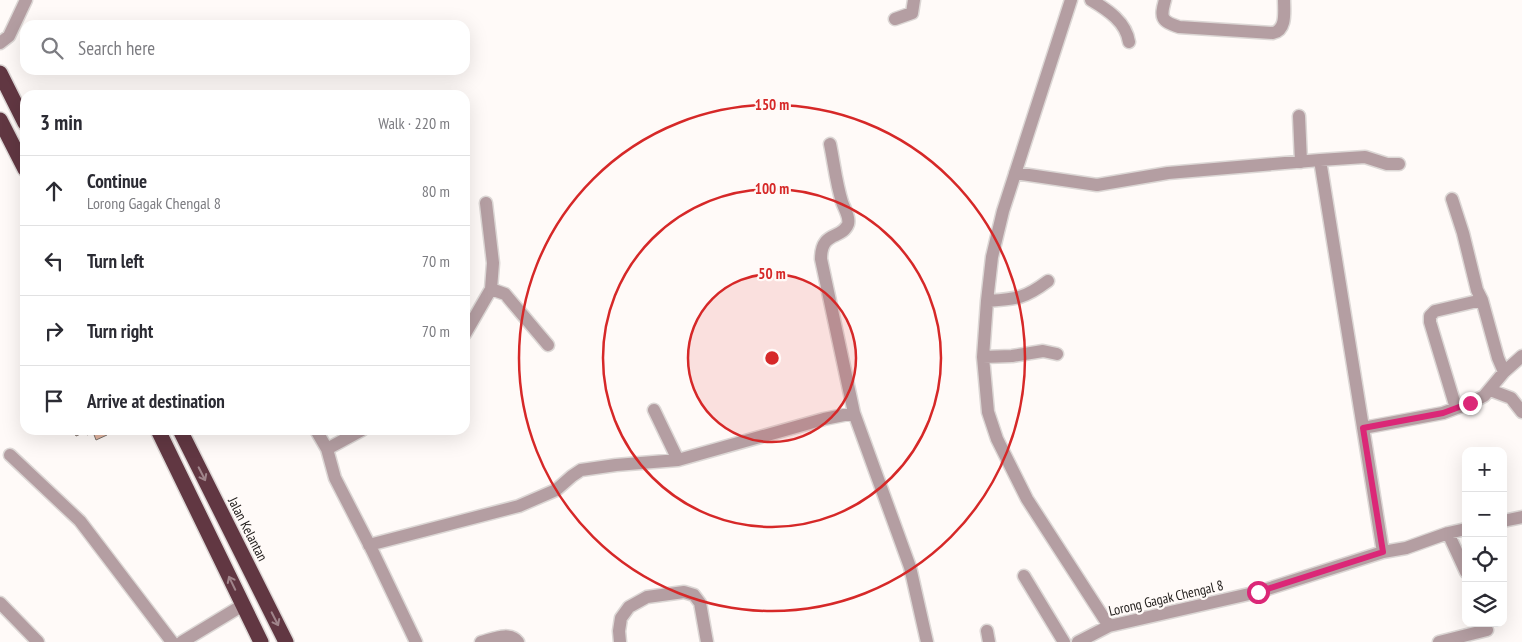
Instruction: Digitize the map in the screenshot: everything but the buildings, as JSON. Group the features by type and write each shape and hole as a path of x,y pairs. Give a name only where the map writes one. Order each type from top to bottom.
{"highway":[{"path":"0,74 20,113"},
{"path":"0,120 20,159"},
{"path":"160,435 261,642"},
{"name":"Jalan Kelantan","path":"182,435 286,642"}],"street":[{"path":"0,43 9,36 26,0"},
{"path":"894,19 912,13 914,0"},
{"path":"1071,0 1003,211 992,257 982,357 988,412 997,439 1027,499 1109,626"},
{"path":"1091,0 1110,13 1124,26 1128,33 1129,42"},
{"path":"1164,0 1163,19 1167,23 1178,27 1273,33 1282,27 1284,0"},
{"path":"1298,116 1301,162"},
{"path":"830,144 848,224 844,230 826,240 821,249 821,259 854,413 910,567 927,642"},
{"path":"1015,174 1097,185 1168,173 1320,160 1365,157 1387,164 1399,164"},
{"path":"1320,160 1383,552"},
{"path":"1452,199 1463,233 1476,290 1482,300 1498,358 1504,372"},
{"path":"470,325 491,289 493,263 486,203"},
{"path":"987,301 1021,297 1032,293 1048,281"},
{"path":"491,289 505,294 548,345"},
{"path":"1456,408 1430,322 1430,316 1435,312 1482,300"},
{"path":"982,357 1012,356 1042,351 1057,354"},
{"path":"1363,428 1443,413 1481,397 1522,356"},
{"path":"1490,390 1511,398 1522,412"},
{"path":"654,410 678,460"},
{"path":"369,545 520,506 556,490 581,470 678,460 824,419 854,413"},
{"path":"318,435 326,450 335,478 416,642"},
{"path":"326,450 353,435"},
{"path":"10,455 80,521 172,642"},
{"path":"1507,520 1522,517"},
{"name":"Lorong Gagak Chengal 8","path":"1078,642 1109,626 1258,592 1383,552 1451,539 1462,532"},
{"path":"1451,539 1462,563"},
{"path":"1024,576 1064,642"},
{"path":"620,642 621,618 629,607 647,597 684,592 694,595 700,603 707,642"},
{"path":"0,603 38,642"},
{"path":"182,642 243,605"},
{"path":"1439,642 1487,632"},
{"path":"481,642 509,635 518,642"}],"route":[{"path":"1258,592 1383,552 1363,428 1443,413 1470,403"}]}
